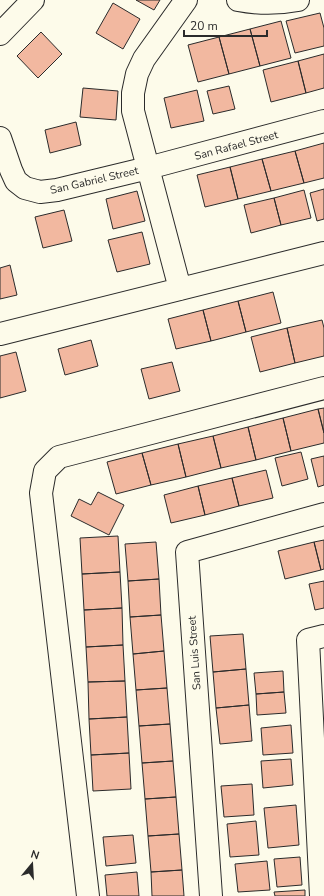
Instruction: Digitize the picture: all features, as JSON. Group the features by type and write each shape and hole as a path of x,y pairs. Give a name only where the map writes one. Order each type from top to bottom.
{"street":[{"path":"0,34 33,0"},
{"path":"180,289 133,111 133,93 135,80 144,59 186,0"},
{"path":"238,0 254,3 278,4 298,0"},
{"name":"San Rafael Street","path":"148,168 324,121"},
{"name":"San Gabriel Street","path":"0,138 16,181 25,188 40,192 57,190 148,168"},
{"path":"0,334 324,253"},
{"path":"88,896 41,493 45,471 59,457 324,388"},
{"name":"San Luis Street","path":"211,896 187,552 324,514"},
{"path":"321,896 308,640 324,636"}],"building":[{"path":"136,0 160,0 154,10"},
{"path":"113,3 140,19 123,49 96,33"},
{"path":"320,13 324,28 324,46 295,53 286,21"},
{"path":"281,21 291,58 260,66 250,29"},
{"path":"250,29 260,66 229,74 219,37"},
{"path":"41,32 62,54 38,78 17,56"},
{"path":"219,37 229,74 198,82 188,45"},
{"path":"324,54 324,88 306,93 298,61"},
{"path":"298,61 306,93 271,102 263,70"},
{"path":"229,86 235,109 213,114 207,91"},
{"path":"83,88 118,91 116,120 80,117"},
{"path":"197,90 204,121 171,128 164,98"},
{"path":"76,122 81,145 50,153 45,130"},
{"path":"324,143 324,178 304,183 295,151"},
{"path":"295,151 304,183 271,191 262,159"},
{"path":"262,159 271,191 238,199 230,167"},
{"path":"230,167 238,199 205,207 197,175"},
{"path":"324,189 324,219 317,221 310,193"},
{"path":"304,190 311,218 281,225 274,198"},
{"path":"137,191 145,221 113,229 106,199"},
{"path":"274,198 281,225 251,233 244,205"},
{"path":"64,210 72,241 43,248 35,217"},
{"path":"142,232 150,264 117,272 108,240"},
{"path":"10,265 17,295 0,299 0,268"},
{"path":"273,292 281,323 246,332 238,301"},
{"path":"238,301 246,332 211,341 203,310"},
{"path":"203,310 211,341 176,349 168,319"},
{"path":"322,320 324,328 324,356 295,363 287,328"},
{"path":"287,328 295,363 260,372 251,337"},
{"path":"91,340 98,366 65,375 58,349"},
{"path":"16,352 26,391 0,398 0,356"},
{"path":"172,362 180,391 149,399 141,369"},
{"path":"324,408 324,433 318,409"},
{"path":"318,409 324,433 324,443 291,451 283,418"},
{"path":"283,418 291,451 256,460 248,427"},
{"path":"248,427 256,460 221,468 213,436"},
{"path":"213,436 221,468 186,477 178,444"},
{"path":"178,444 186,477 151,485 142,453"},
{"path":"301,452 308,479 282,486 275,458"},
{"path":"142,453 151,485 116,494 107,462"},
{"path":"324,456 324,485 318,487 311,459"},
{"path":"266,470 273,498 239,506 232,478"},
{"path":"232,478 239,506 205,515 198,486"},
{"path":"198,486 205,515 171,523 164,495"},
{"path":"98,492 124,505 109,535 71,516 79,499 91,505"},
{"path":"118,536 120,572 82,574 80,538"},
{"path":"324,540 324,569 321,570 314,542"},
{"path":"156,542 159,579 128,581 125,544"},
{"path":"314,542 321,570 285,579 278,551"},
{"path":"120,572 122,608 84,610 82,574"},
{"path":"159,579 161,615 130,617 128,581"},
{"path":"324,581 324,608 315,610 309,584"},
{"path":"122,608 123,645 86,647 84,610"},
{"path":"161,615 164,651 133,654 130,617"},
{"path":"243,634 246,669 213,672 210,636"},
{"path":"123,645 125,681 88,682 86,647"},
{"path":"164,651 167,688 136,690 133,654"},
{"path":"246,669 249,705 216,708 213,672"},
{"path":"283,671 284,692 256,694 254,673"},
{"path":"125,681 127,717 89,719 88,682"},
{"path":"167,688 170,724 139,726 136,690"},
{"path":"284,692 286,713 257,715 256,694"},
{"path":"249,705 252,741 220,744 216,708"},
{"path":"127,717 129,753 91,755 89,719"},
{"path":"170,724 173,761 142,763 139,726"},
{"path":"291,725 293,753 263,755 261,728"},
{"path":"129,753 131,789 93,791 91,755"},
{"path":"291,759 293,785 263,788 261,761"},
{"path":"173,761 176,797 145,799 142,763"},
{"path":"252,784 254,815 224,817 221,786"},
{"path":"176,797 179,834 148,836 145,799"},
{"path":"296,805 299,845 268,848 264,808"},
{"path":"256,821 259,855 230,857 227,824"},
{"path":"179,834 182,870 151,872 148,836"},
{"path":"133,835 136,863 106,866 103,837"},
{"path":"300,857 302,885 277,887 274,859"},
{"path":"267,861 270,890 238,892 235,864"},
{"path":"182,870 184,896 152,896 151,872"},
{"path":"137,872 139,896 107,896 105,875"},
{"path":"305,890 305,896 275,896 274,892"}]}
